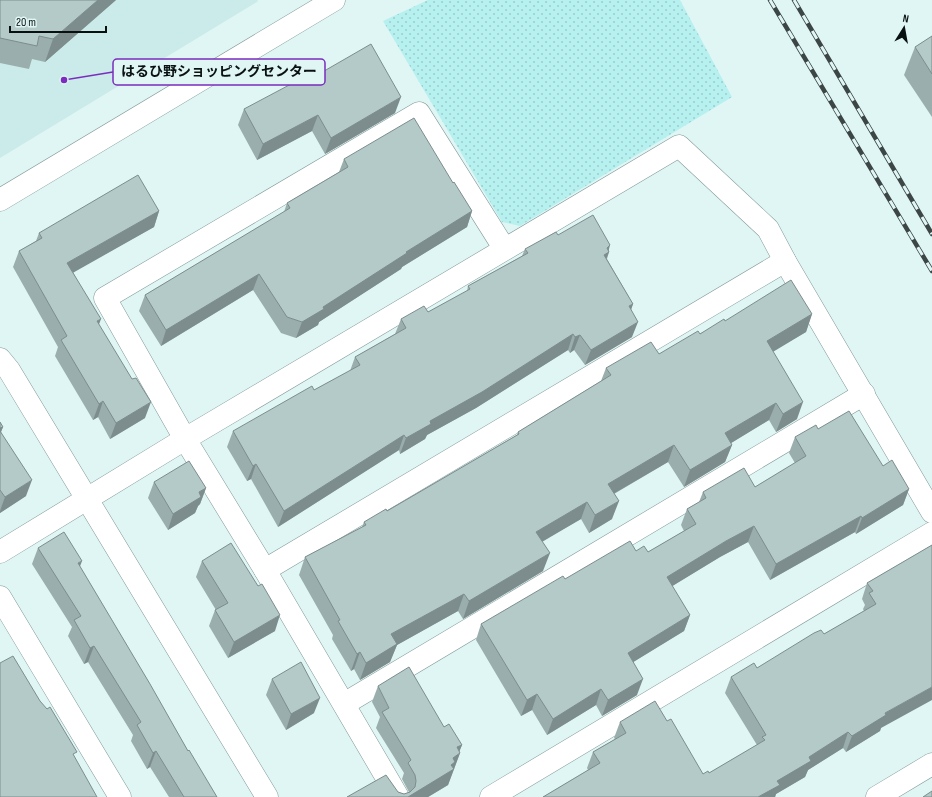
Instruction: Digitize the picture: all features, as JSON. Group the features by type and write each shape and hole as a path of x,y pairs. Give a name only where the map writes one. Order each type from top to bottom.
{"street":[{"path":"0,200 323,3"},
{"path":"398,797 265,570 185,439 105,298 419,113 504,248"},
{"path":"0,552 185,439 504,248 679,146 768,229 785,261 932,512"},
{"path":"265,570 785,261"},
{"path":"0,359 9,370 88,498 267,797"},
{"path":"344,704 864,394"},
{"path":"495,796 932,534"},
{"path":"0,597 120,797"},
{"path":"877,797 932,764"}],"shaded area":[{"path":"0,0 258,0 0,158"},
{"path":"428,0 680,0 732,97 520,226 502,222 383,21"}],"building":[{"path":"0,0 98,0 53,39 39,36 37,46 0,38"},
{"path":"932,36 932,74 915,47"},
{"path":"371,44 401,97 331,138 318,115 263,144 244,109 310,74 312,78"},
{"path":"414,118 453,183 454,182 472,211 406,252 407,253 323,307 324,309 302,322 287,317 259,274 166,330 145,295 290,208 287,203 348,167 344,159"},
{"path":"138,175 159,211 67,263 101,319 97,321 132,379 136,378 151,402 116,423 103,401 99,404 61,340 67,336 19,251 42,238 39,233"},
{"path":"593,215 610,245 607,248 609,252 604,255 633,304 629,306 638,322 591,350 580,335 575,337 573,334 482,392 430,421 431,424 406,438 404,435 284,511 256,464 253,466 233,431 312,386 314,390 360,365 355,357 406,328 401,319 424,306 428,312 470,289 468,286 528,253 525,249 556,232 558,235"},
{"path":"791,280 812,314 767,341 803,402 783,414 776,403 725,433 732,445 690,470 674,445 608,484 619,501 595,515 587,502 536,532 550,553 469,601 464,594 391,634 397,644 366,663 360,652 357,654 305,557 366,525 364,522 386,509 387,511 519,434 518,432 611,375 606,368 651,342 659,354 698,331 700,334 724,319 725,321"},
{"path":"849,411 883,466 892,460 909,489 862,518 861,516 776,564 754,526 726,541 667,577 690,615 628,653 643,679 608,700 601,689 553,719 537,694 527,700 481,624 563,576 565,579 630,541 636,551 644,546 648,552 696,524 687,509 706,498 703,492 744,468 755,487 806,456 795,437 816,425 818,429"},
{"path":"0,431 32,480 5,497 0,490"},
{"path":"189,461 206,488 199,492 201,497 173,514 154,482"},
{"path":"64,532 82,561 78,563 188,751 189,750 217,797 184,797 156,751 153,753 137,725 141,722 94,646 90,648 74,620 81,616 38,548"},
{"path":"231,543 258,586 262,584 280,615 234,642 215,610 228,603 202,561"},
{"path":"932,545 932,687 885,713 886,715 852,736 848,732 809,757 811,761 777,781 780,785 758,797 543,797 600,763 593,752 626,733 620,722 655,701 667,721 671,719 703,774 708,771 709,773 765,740 762,737 766,735 731,677 754,663 757,668 814,633 821,630 824,634 876,604 869,593 873,591 867,583"},
{"path":"13,656 40,701 47,709 50,707 77,752 73,754 97,797 0,797 0,663"},
{"path":"301,662 320,698 291,714 272,679"},
{"path":"409,667 444,727 449,724 462,745 457,747 460,753 453,758 455,762 451,765 454,769 408,797 347,797 386,775 398,792 404,794 410,792 415,787 415,775 408,763 411,760 382,712 389,708 378,686"},
{"path":"932,791 932,797 923,797"}],"railway":[{"path":"770,0 932,271"},
{"path":"794,0 932,234"}],"place":[{"name":"はるひ野ショッピングセンター","path":"64,80"}]}
